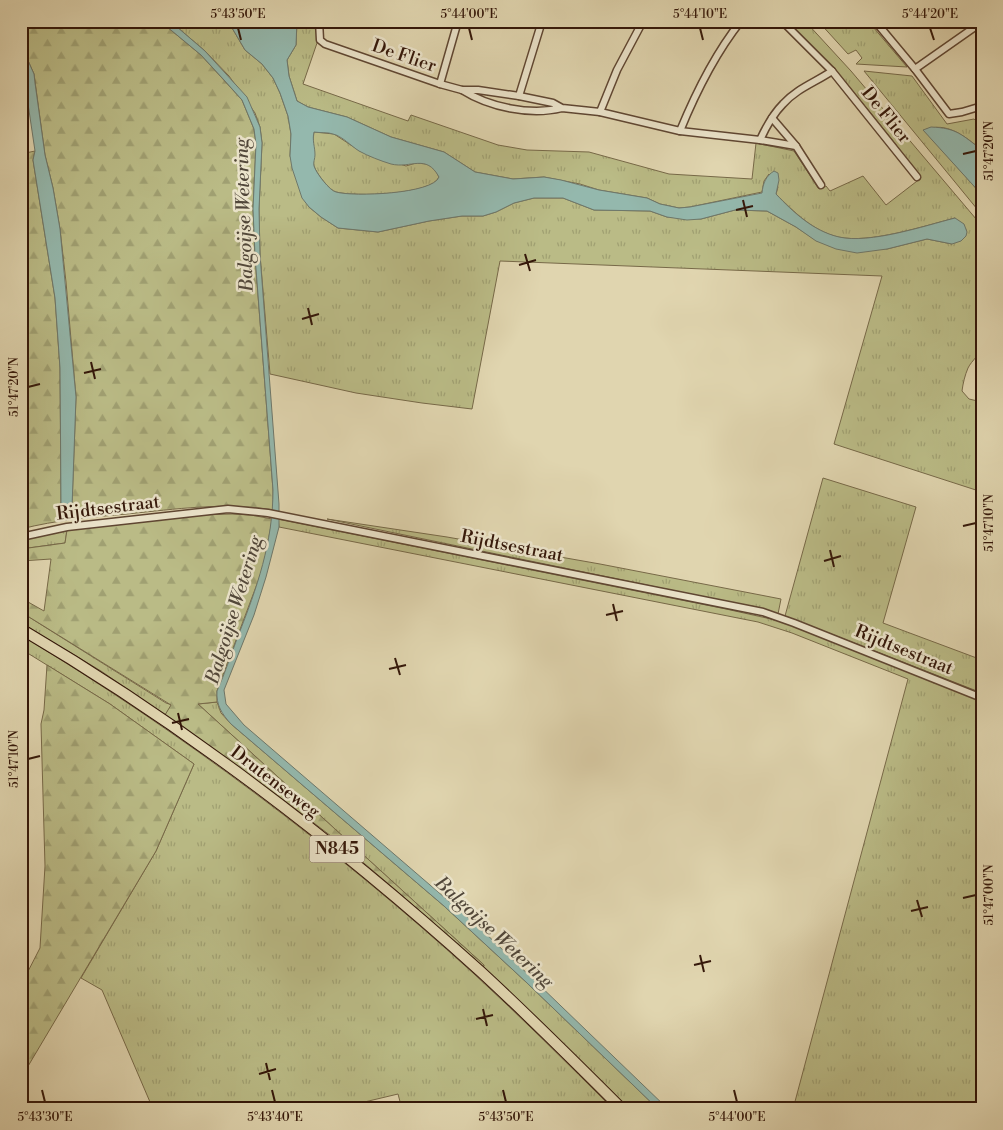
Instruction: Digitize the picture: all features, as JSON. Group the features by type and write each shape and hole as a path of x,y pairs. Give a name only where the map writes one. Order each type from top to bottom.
{"main road":[{"name":"Drutenseweg","path":"21,629 132,699 339,850 480,972 622,1109"}],"street":[{"name":"De Flier","path":"320,21 320,40 325,44 462,90 476,98 512,110 553,110 562,108"},
{"name":"De Flier","path":"440,84 458,21"},
{"path":"519,96 542,21"},
{"path":"600,112 616,70 643,21"},
{"path":"680,131 697,91 715,58 741,21"},
{"name":"De Flier","path":"782,21 832,71 917,177"},
{"path":"875,21 949,114 982,106"},
{"path":"915,70 979,25"},
{"path":"760,140 783,103 798,91 832,71"},
{"name":"De Flier","path":"462,90 478,90 519,96 562,108 600,112 680,131 796,146"},
{"path":"772,118 796,146 821,185"},
{"name":"Rijdtsestraat","path":"21,537 67,527 228,509 243,509 763,612 804,626 982,698"}],"green space":[{"path":"21,21 160,21 201,55 242,100 254,129 256,144 253,209 255,256 273,510 218,506 182,508 74,519 21,529 21,154 35,151 33,160 55,298 60,368 61,503 72,506 76,397 60,229 45,155 34,74 21,45"},
{"path":"170,21 228,21 245,50 262,64 273,78 280,93 288,116 291,134 290,156 309,207 338,228 378,232 429,221 462,216 483,216 514,203 534,198 563,198 594,210 650,211 667,217 701,219 735,210 767,211 817,241 887,249 927,239 952,244 955,218 913,229 865,238 851,239 829,234 804,220 776,194 778,187 769,174 764,181 762,192 679,208 660,204 647,198 599,190 544,177 513,179 475,172 444,152 391,137 347,117 308,107 297,101 289,76 287,60 296,45 297,21 316,21 317,43 303,84 408,121 411,115 498,145 527,150 589,152 669,174 752,179 756,143 794,151 819,189 826,186 830,191 863,176 886,205 921,178 857,97 787,21 805,21 851,71 982,226 982,347 980,353 968,368 962,391 969,399 982,402 982,492 834,444 882,276 500,261 472,409 356,393 270,374 260,255 259,209 262,143 260,127 255,113 229,76 205,51"},
{"path":"818,21 868,21 907,67 856,64 862,58 856,50 848,54"},
{"path":"864,71 912,76 947,124 974,119 982,126 982,150 955,131 940,127 924,130 982,195 982,215"},
{"path":"314,132 334,134 360,151 406,166 416,163 427,164 435,169 439,177 433,183 422,188 408,191 345,194 333,191 317,173 314,166"},
{"path":"823,478 916,507 883,623 982,660 982,693 785,616"},
{"path":"232,514 272,519 271,526 263,568 217,691 217,702 198,704 484,965 483,968 331,836 249,774 165,715 171,705 21,612 21,598 44,611 51,559 21,561 21,549 65,543 67,530 196,515"},
{"path":"278,519 780,621 982,700 982,1109 793,1109 908,679 792,633 758,622 279,527"},
{"path":"327,519 447,537 781,599 778,614 748,606"},
{"path":"67,530 65,543 21,549 21,539"},
{"path":"21,612 172,705 165,715 101,671 21,623"},
{"path":"21,635 140,711 198,752 255,793 366,880 473,973 613,1109 402,1109 398,1094 335,1109 153,1109 102,990 81,978 156,851 194,764 110,704 21,649"},
{"path":"47,665 110,704 194,764 156,851 21,1078 21,985 40,948 45,866 41,724 44,710"},
{"path":"217,702 221,713 231,724 444,906 658,1109 628,1109 483,969 484,965 198,704"}],"water":[{"path":"160,21 170,21 205,51 247,97 260,127 262,143 259,209 260,255 279,504 279,527 254,615 224,690 226,704 244,725 480,928 668,1109 658,1109 444,906 231,724 220,709 217,691 263,564 272,509 273,490 255,256 253,209 256,144 254,129 242,100 201,55"},
{"path":"228,21 297,21 296,45 287,60 289,76 297,101 308,107 347,117 391,137 444,152 475,172 513,179 544,177 561,180 599,190 647,198 660,204 679,208 762,193 765,180 774,171 778,173 779,180 776,194 812,226 830,234 852,239 866,238 913,229 955,218 964,224 967,232 966,236 961,241 952,244 927,239 887,249 857,253 836,249 816,241 767,211 735,210 701,219 687,220 667,217 650,211 594,210 563,198 534,198 514,203 483,216 462,216 429,221 378,232 338,228 309,207 302,198 292,168 290,156 291,134 288,116 280,93 273,78 262,64 245,50","holes":["314,132 336,135 359,151 391,164 418,163 429,166 439,177 434,183 408,191 374,194 333,191 317,173 314,166"]},
{"path":"21,45 34,74 45,155 60,229 76,397 72,507 61,504 60,368 55,298 33,160 35,151 27,97 21,72"},
{"path":"931,127 953,131 964,136 982,150 982,195 923,130"}],"water label":[{"name":"Balgoijse Wetering","path":"244,215"},
{"name":"Balgoijse Wetering","path":"234,610"},
{"name":"Balgoijse Wetering","path":"494,932"}]}
